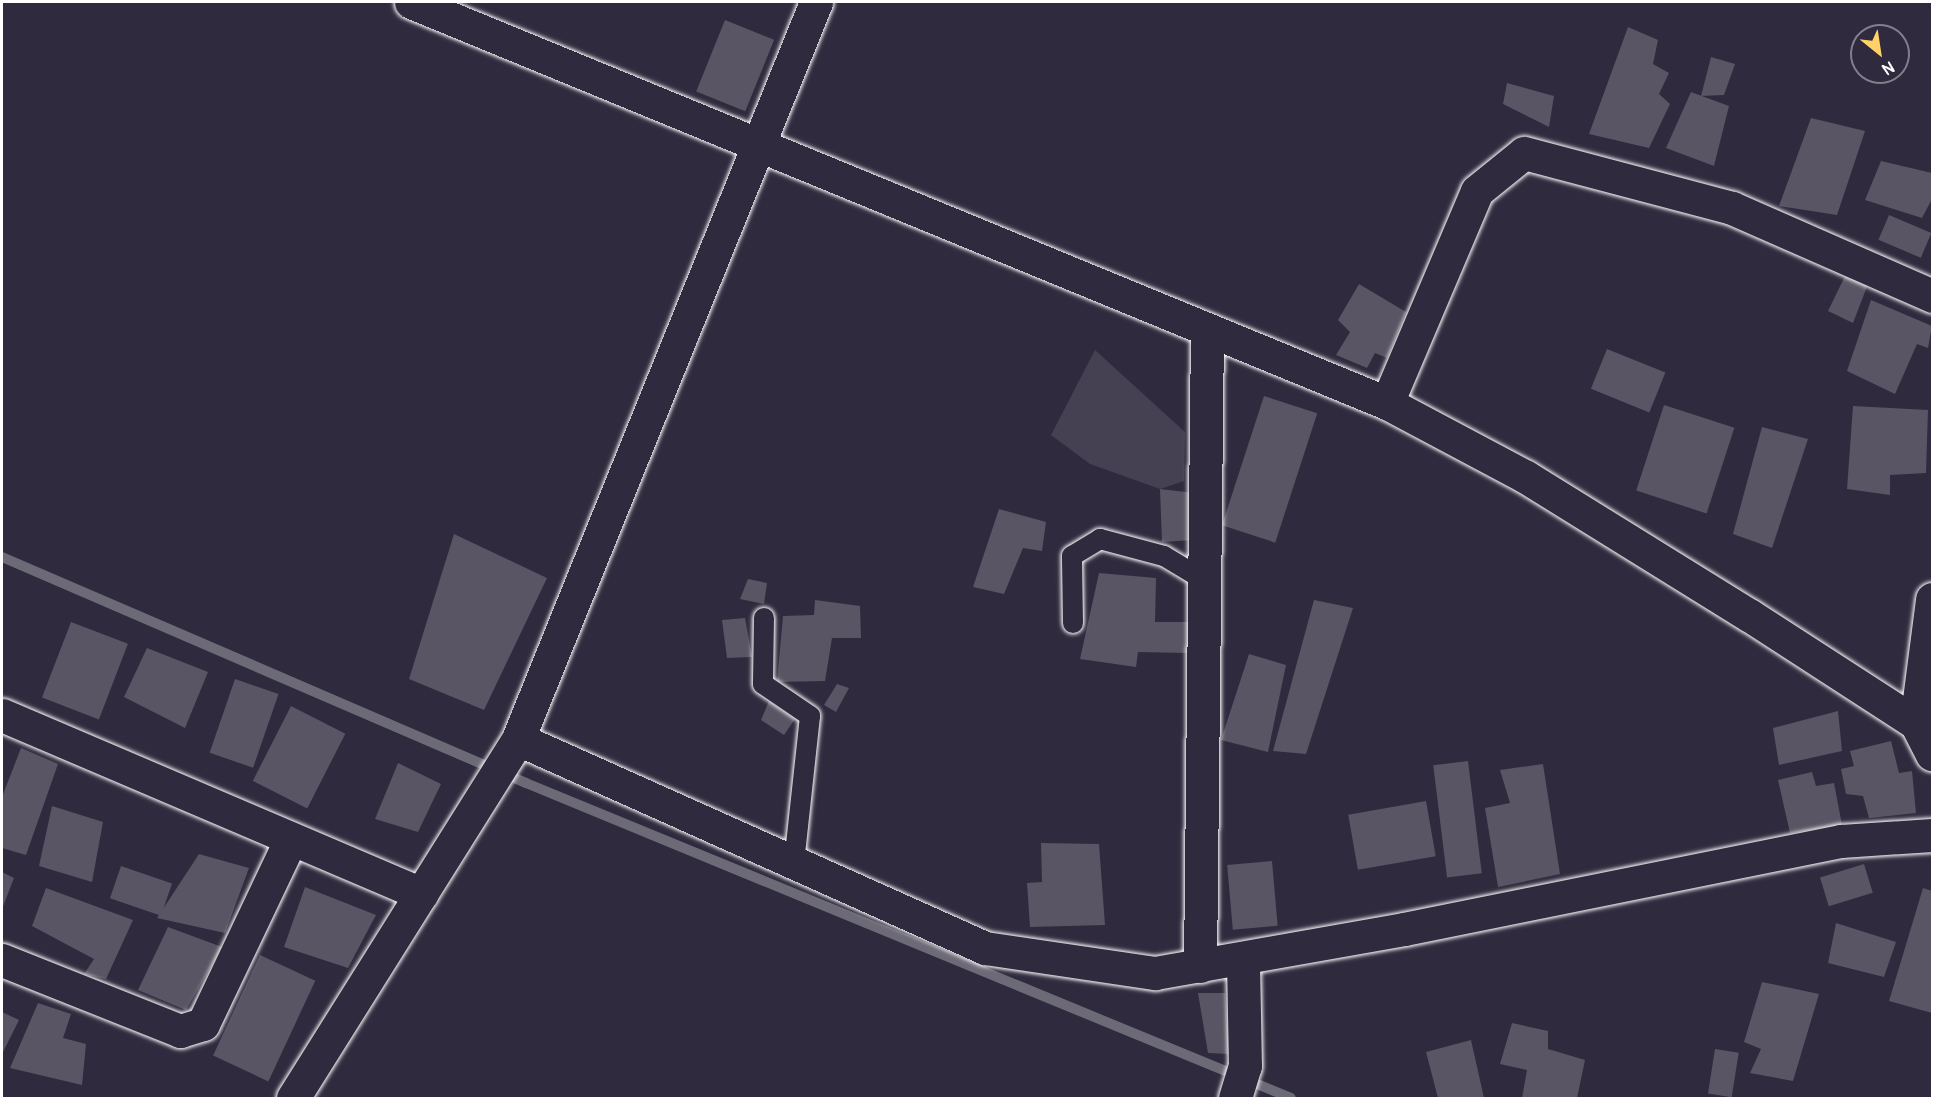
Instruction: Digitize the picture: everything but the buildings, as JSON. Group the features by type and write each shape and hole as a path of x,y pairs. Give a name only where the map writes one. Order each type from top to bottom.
{"street":[{"path":"411,2 1207,333 1387,403 1526,477 1916,723 1932,754"},
{"path":"293,1098 518,739 816,2"},
{"path":"1387,403 1477,191 1524,153 1732,208 1932,296"},
{"path":"1200,966 1207,333"},
{"path":"1916,723 1932,599"},
{"path":"2,715 421,894"},
{"path":"518,739 985,948 1155,973 1243,959 1841,841 1932,835"},
{"path":"2,960 180,1031 203,1024 291,839"},
{"path":"1235,1098 1245,1066 1243,959"}],"lane":[{"path":"1073,623 1072,556 1100,538 1164,556 1204,580"},
{"path":"764,618 763,684 810,716 794,863"}],"shaded area":[{"path":"1095,350 1185,432 1184,481 1160,489 1090,464 1051,435"}],"waterway":[{"path":"2,557 526,783 1291,1098"}]}
